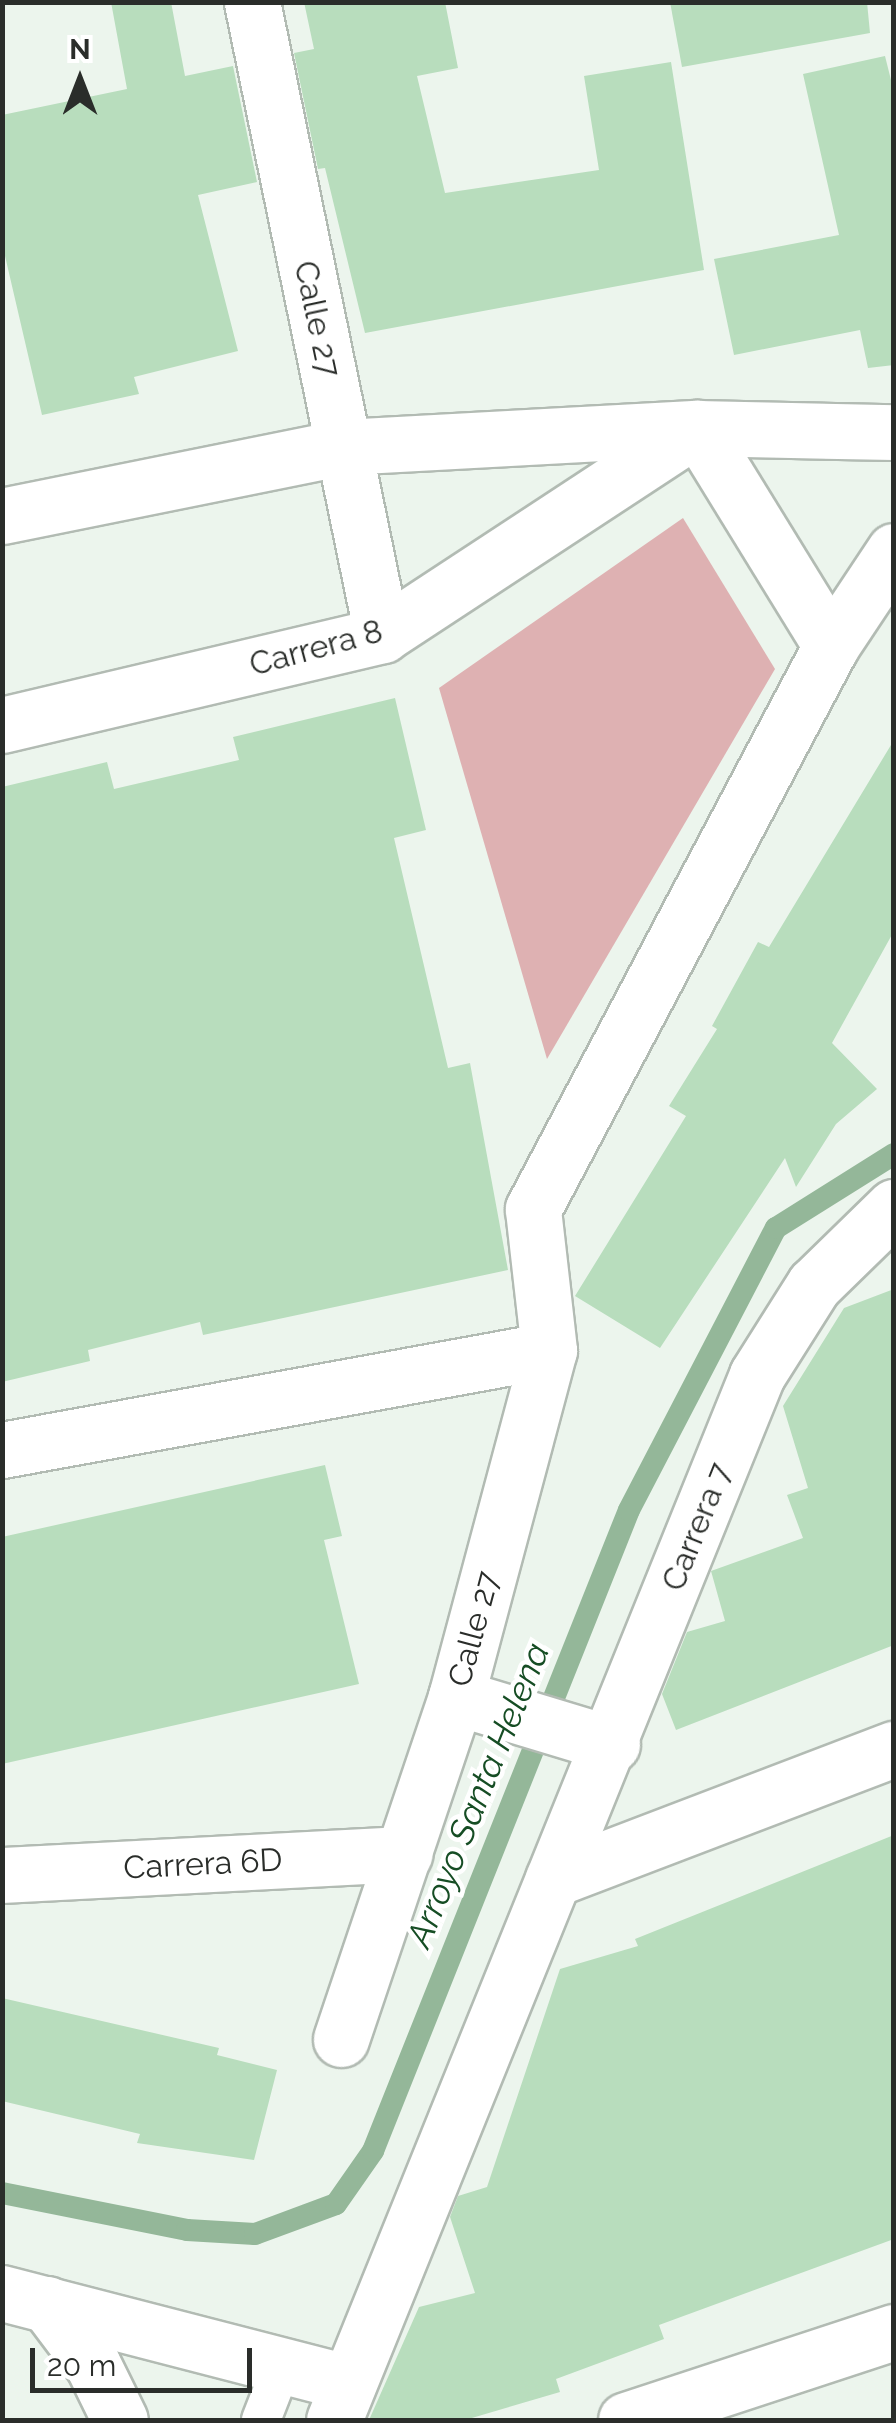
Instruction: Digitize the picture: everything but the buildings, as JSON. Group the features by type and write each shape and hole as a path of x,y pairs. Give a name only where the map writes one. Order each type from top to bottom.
{"street":[{"name":"Calle 27","path":"252,2 382,636"},
{"path":"696,428 831,646 894,551"},
{"path":"2,516 343,447 696,428 894,432"},
{"name":"Carrera 8","path":"2,725 382,636 696,428"},
{"name":"Calle 27","path":"341,2039 404,1854 476,1704 549,1350 533,1209 831,646"},
{"name":"Carrera 7","path":"552,1879 592,1739 757,1375 814,1284 894,1207"},
{"path":"2,1450 549,1350"},
{"path":"476,1704 592,1739"},
{"path":"25,2299 284,2361 342,2402 552,1879 894,1749"},
{"name":"Carrera 6D","path":"2,1875 404,1854"},
{"path":"25,2299 93,2365 120,2420"},
{"path":"626,2420 894,2332"}],"lane":[{"path":"261,2420 284,2361"}],"shaded area":[{"path":"683,518 775,669 547,1059 439,688"}],"waterway":[{"name":"Arroyo Santa Helena","path":"2,2193 187,2230 255,2234 336,2204 373,2151 629,1510 776,1228 894,1154"}]}
